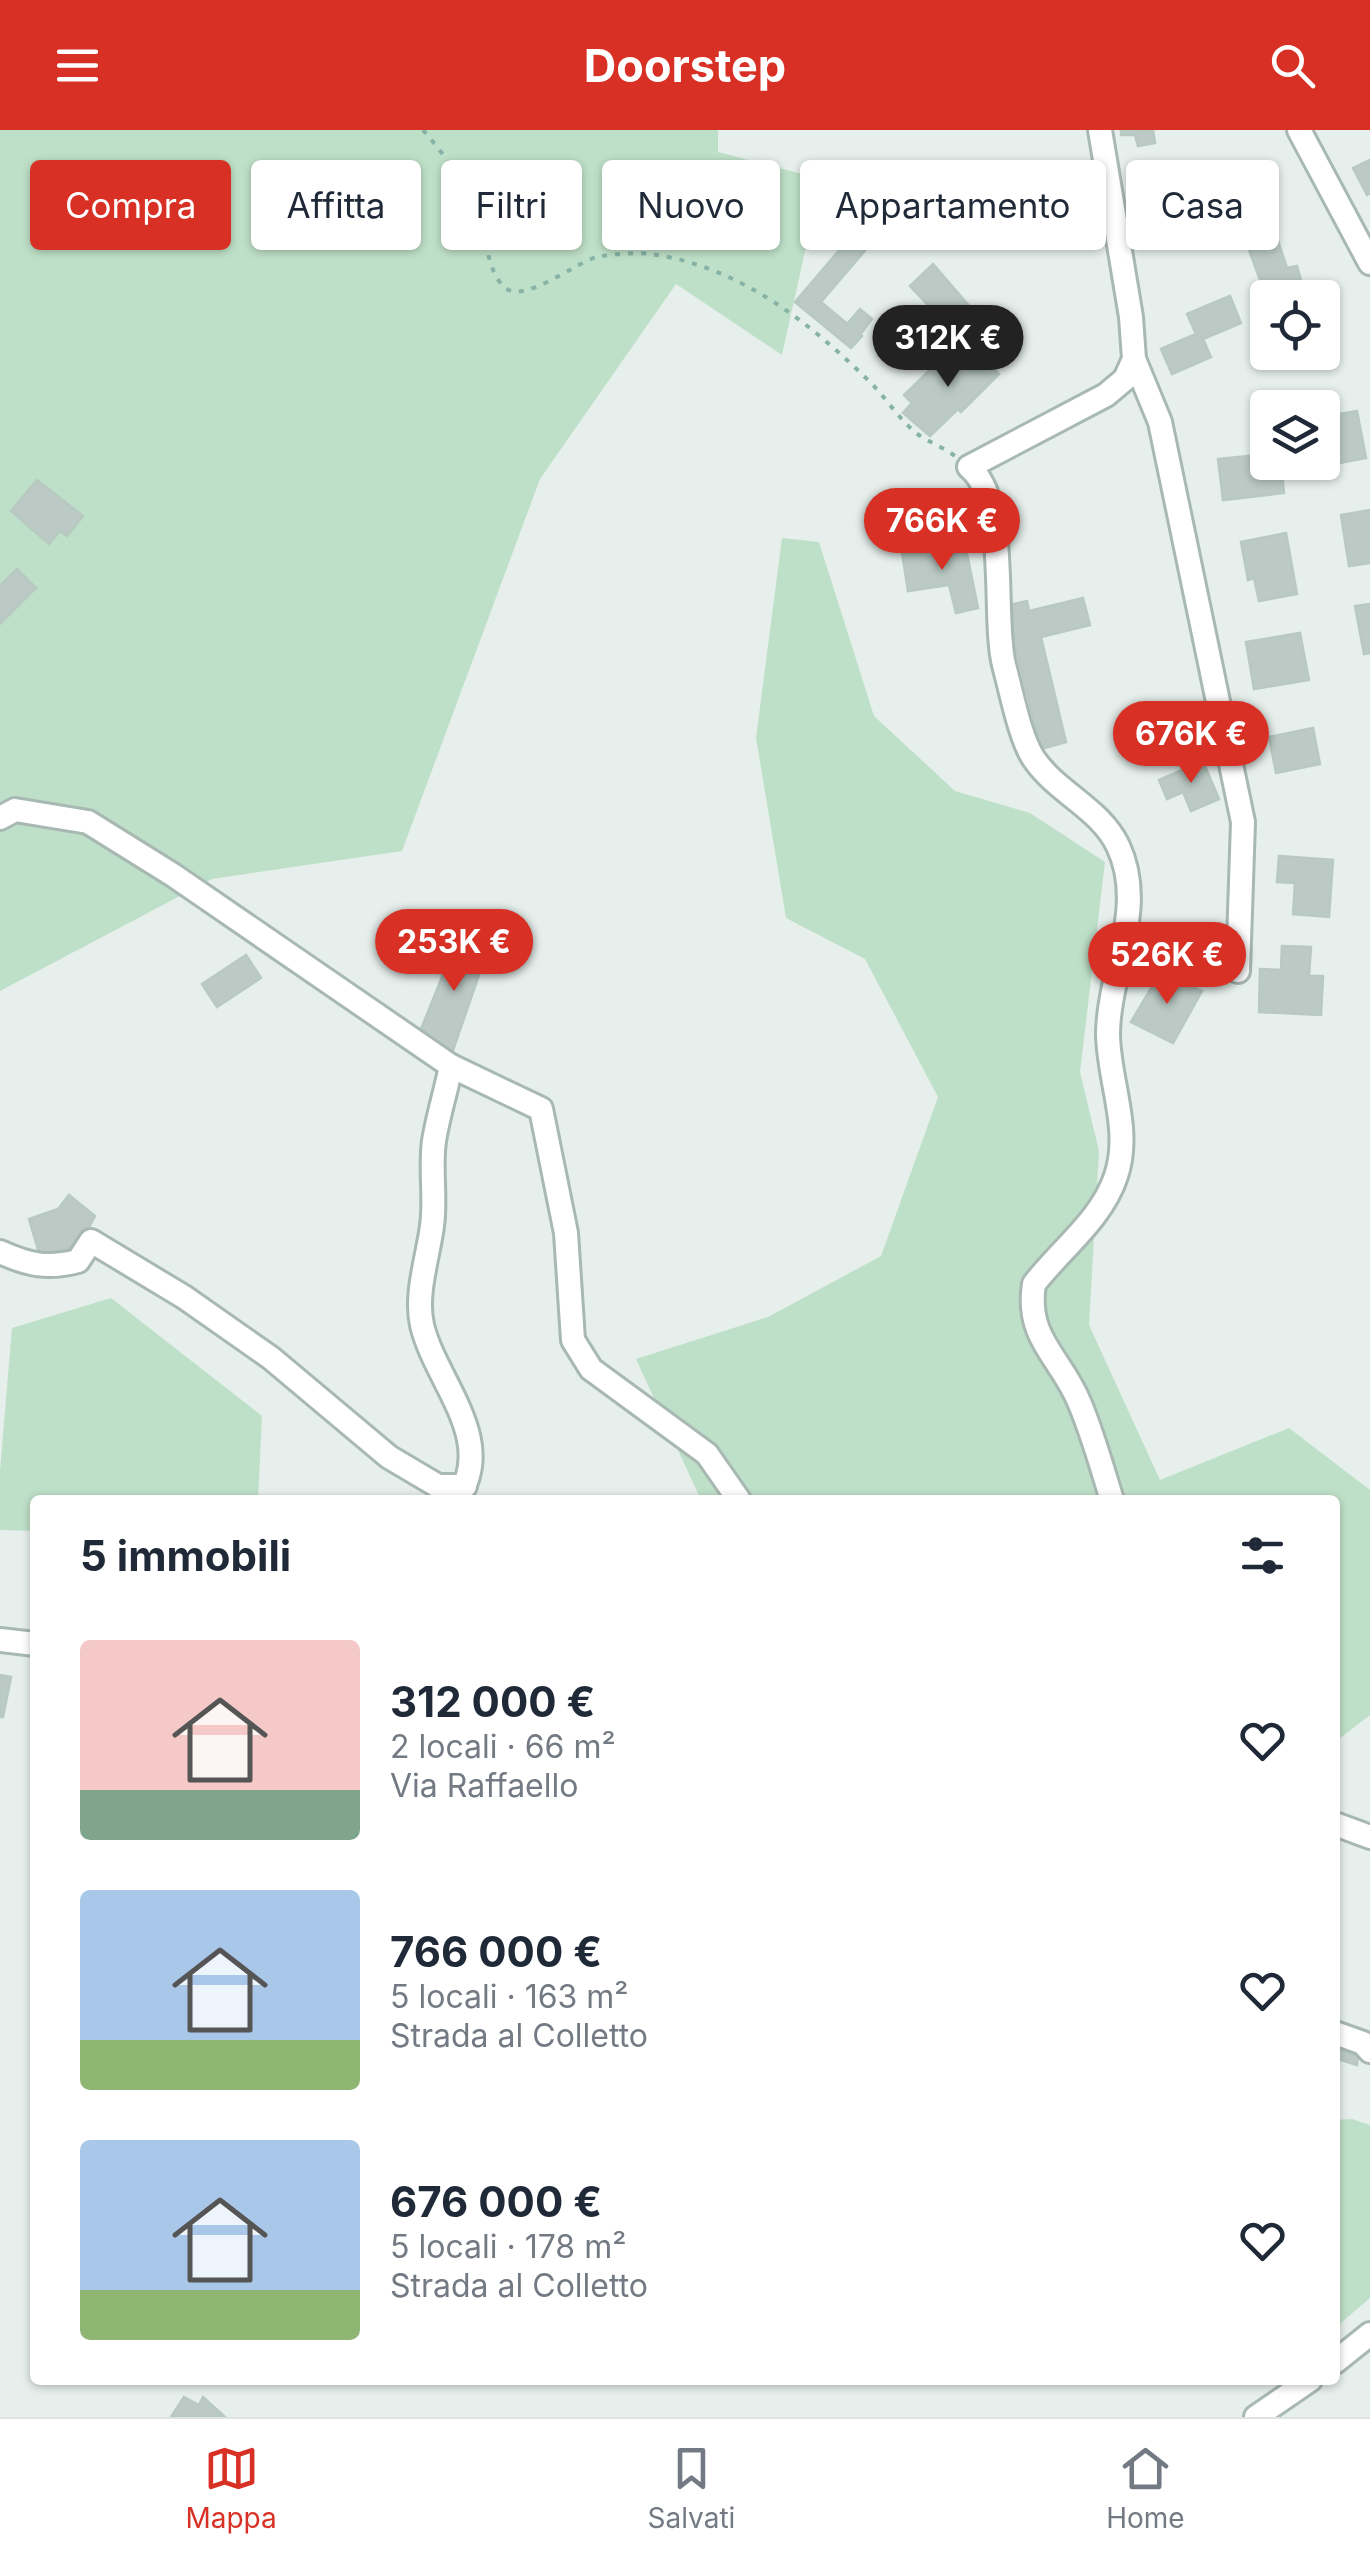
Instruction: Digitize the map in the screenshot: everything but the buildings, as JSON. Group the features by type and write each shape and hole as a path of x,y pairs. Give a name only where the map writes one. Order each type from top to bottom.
{"street":[{"path":"1100,130 1131,317 1134,359 1160,422 1243,822 1238,971"},
{"path":"1299,130 1370,264"},
{"path":"1110,1495 1079,1400 1033,1322 1032,1298 1034,1284 1098,1213 1116,1178 1122,1147 1108,1038 1126,930 1126,866 1117,844 1095,814 1048,776 1032,757 1003,660 989,498 974,472 1106,394 1124,379 1134,359"},
{"path":"0,818 16,810 88,822 174,874 451,1066 540,1108 566,1233 573,1340 591,1369 706,1454 735,1495"},
{"path":"0,1252 30,1266 55,1267 78,1261 91,1241 184,1297 272,1358 389,1456 438,1486 460,1493 471,1472 469,1442 454,1394 422,1325 422,1288 433,1222 434,1144 451,1066"},
{"path":"0,1640 30,1643"},
{"path":"1340,1826 1370,1836"},
{"path":"1340,2035 1362,2043 1370,2051"},
{"path":"1340,2358 1370,2334"},
{"path":"1256,2417 1303,2385"}],"path":[{"path":"423,130 454,168 482,228 496,276 506,289 516,294 535,289 570,268 599,257 643,253 679,258 723,274 760,290 823,338 917,434 944,448 974,472"}],"green space":[{"path":"0,130 718,130 718,152 749,160 602,160 602,250 780,250 780,168 800,173 800,250 805,250 782,355 676,284 540,479 402,851 212,879 0,991"},
{"path":"782,538 819,542 874,716 955,791 1030,813 1105,862 1080,1072 1099,1151 1089,1325 1160,1480 1289,1428 1370,1490 1370,1715 1340,1738 1340,1495 699,1495 636,1359 768,1317 881,1256 938,1097 865,959 786,918 756,738"},
{"path":"111,1298 262,1416 258,1495 30,1495 30,1531 0,1530 0,1471 12,1328"},
{"path":"1340,2120 1370,2125 1370,2298 1340,2324"}]}
